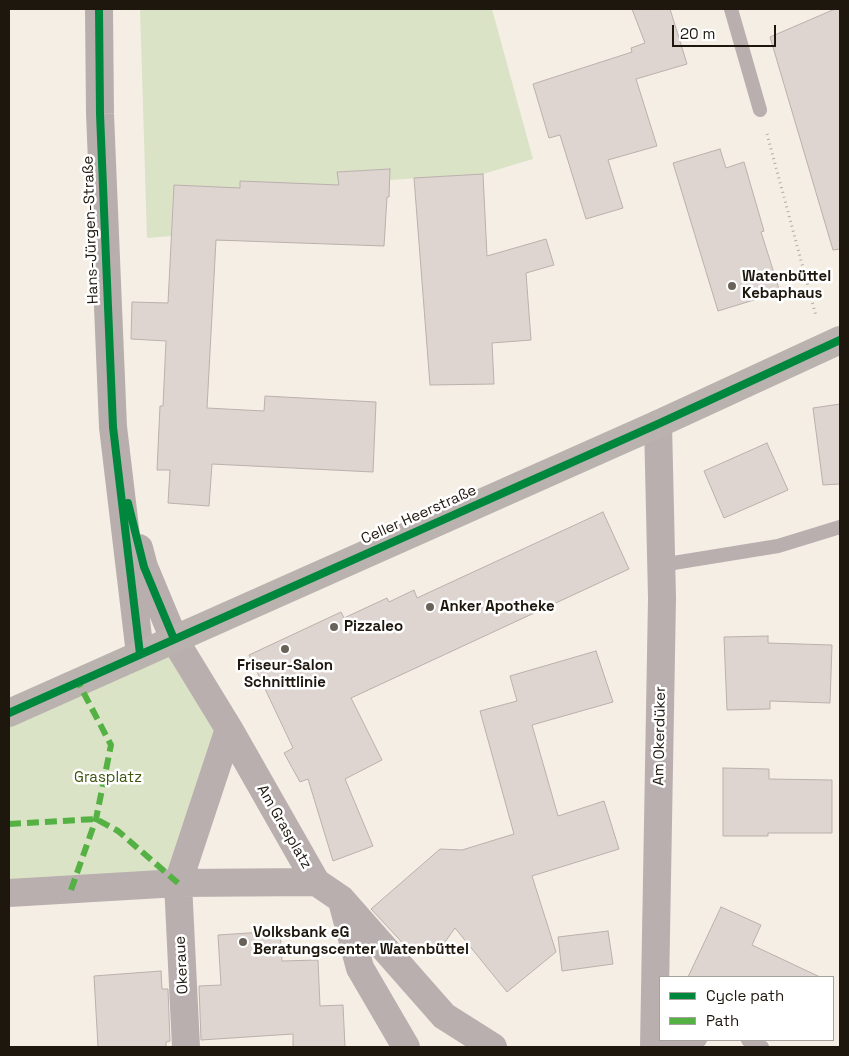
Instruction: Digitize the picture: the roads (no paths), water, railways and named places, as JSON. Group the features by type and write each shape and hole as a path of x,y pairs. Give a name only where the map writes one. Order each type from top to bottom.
{"main road":[{"name":"Hans-Jürgen-Straße","path":"99,9 100,114 115,450 140,654"},
{"name":"Celler Heerstraße","path":"9,713 658,424 832,344"},
{"name":"Hans-Jürgen-Straße","path":"115,450 144,567 174,639"}],"street":[{"name":"Am Okerdüker","path":"658,424 662,617 658,1041"},
{"name":"Am Grasplatz","path":"9,893 178,882 316,882 174,639"},
{"path":"178,882 228,729"},
{"name":"Okeraue","path":"178,882 186,1047"},
{"path":"316,882 341,899 444,1016 492,1047"},
{"path":"341,899 360,968 406,1047"}],"lane":[{"path":"731,9 760,110"},
{"path":"661,565 778,546 840,527"},
{"path":"658,1041 690,1041"},
{"path":"750,1041 762,1047"}],"place":[{"name":"Watenbüttel Kebaphaus","path":"732,286"},
{"name":"Anker Apotheke","path":"430,607"},
{"name":"Pizzaleo","path":"334,627"},
{"name":"Friseur-Salon Schnittlinie","path":"285,649"},
{"name":"Volksbank eG Beratungscenter Watenbüttel","path":"243,942"}],"park label":[{"name":"Grasplatz","path":"108,778"}]}
